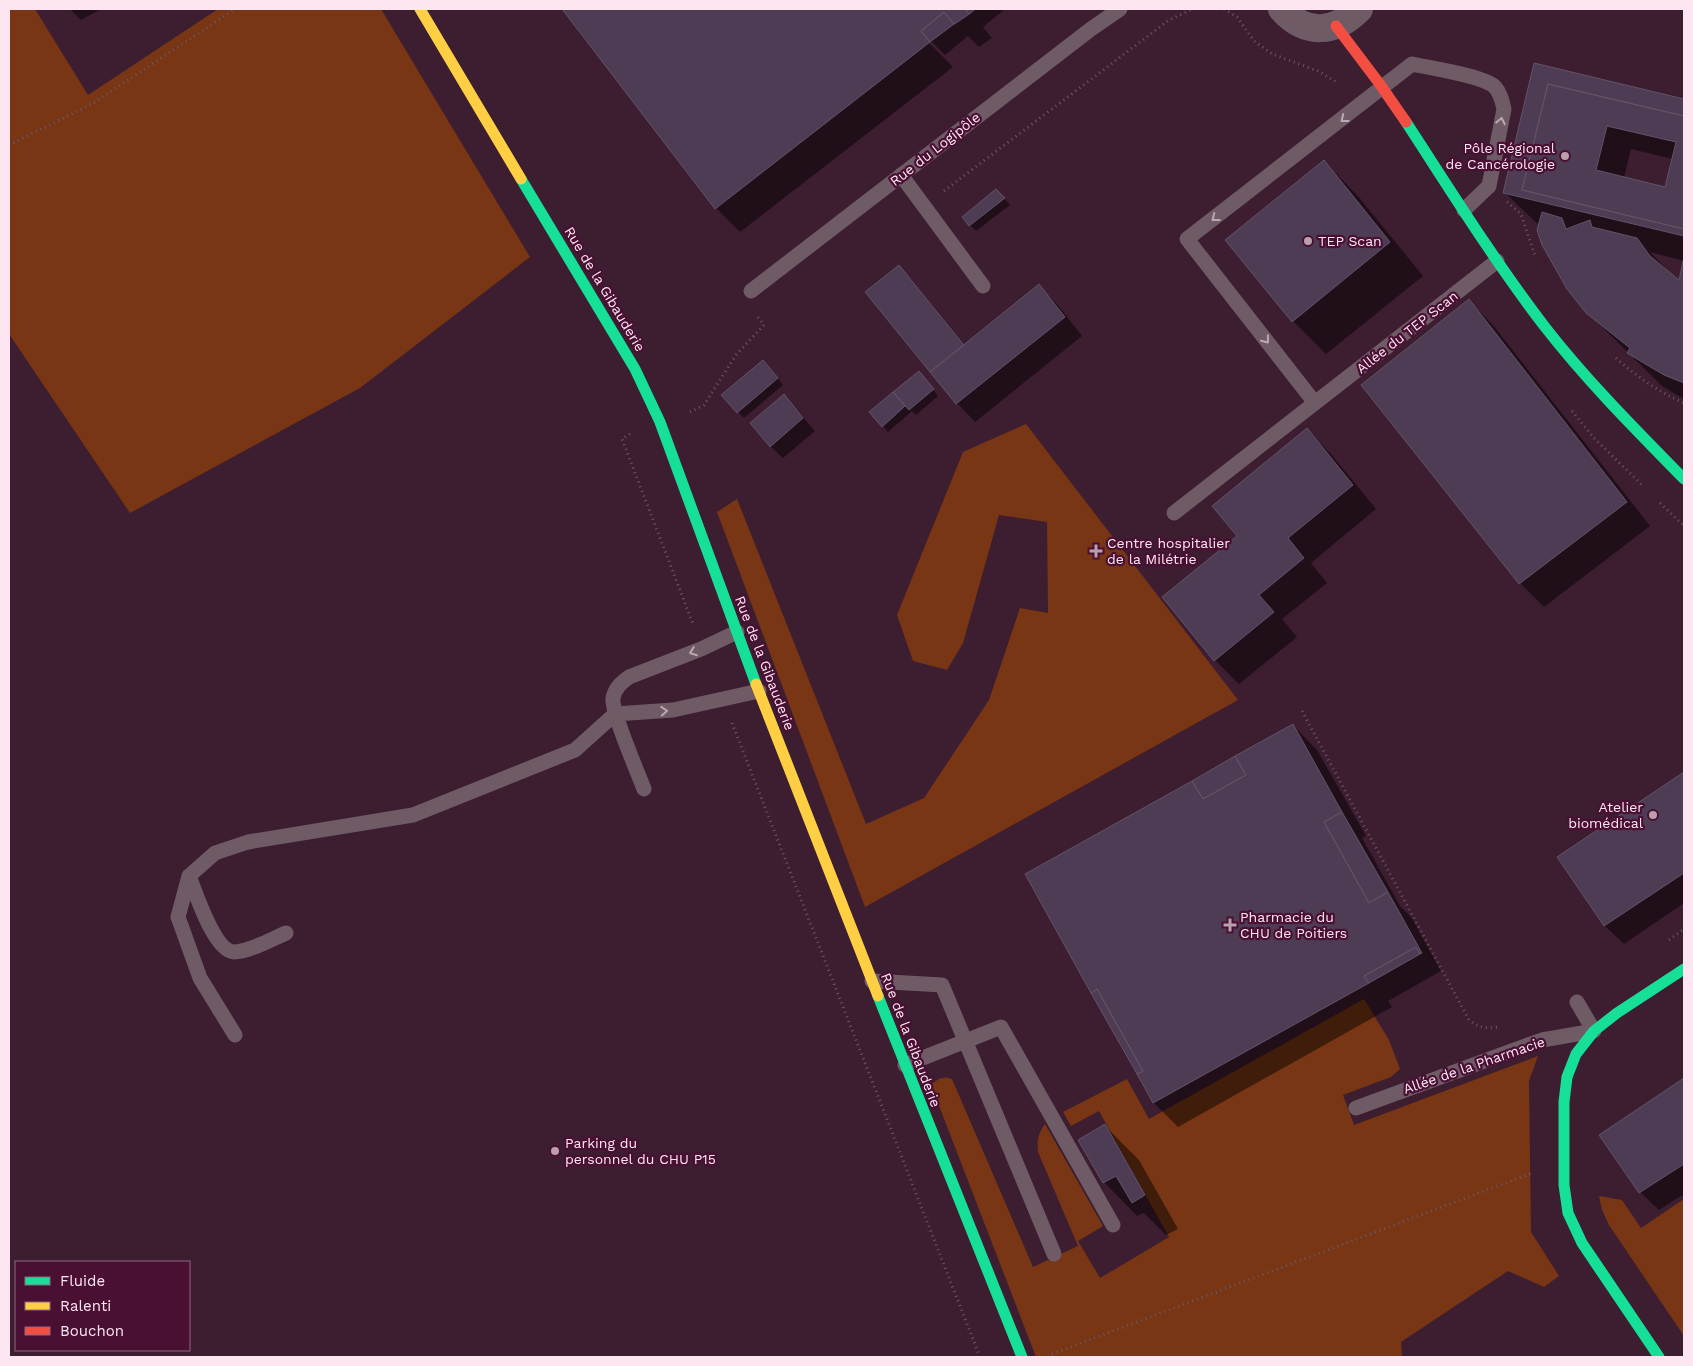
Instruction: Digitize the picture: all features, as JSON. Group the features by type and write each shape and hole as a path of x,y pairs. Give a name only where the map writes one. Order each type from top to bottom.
{"street":[{"name":"Rue de la Gibauderie","path":"420,9 635,369 660,422 759,691 904,1065 1022,1357"},
{"path":"1282,9 1293,20 1307,27 1321,28 1336,26 1349,19 1359,9"},
{"path":"1336,26 1356,51 1498,261 1562,348 1634,429 1684,479"},
{"path":"1659,1357 1586,1250 1568,1213 1564,1185 1564,1102 1567,1077 1576,1054 1594,1031 1684,969"}],"lane":[{"name":"Rue du Logipôle","path":"751,291 1083,35 1120,9"},
{"path":"1315,403 1187,239 1412,64 1483,80 1495,87 1502,96 1504,109 1488,186 1464,210"},
{"path":"901,175 983,286"},
{"name":"Allée du TEP Scan","path":"1174,513 1498,261"},
{"path":"644,789 615,714 613,699 619,684 629,677 702,649 737,632"},
{"path":"235,1035 200,978 178,917 189,876 215,853 248,842 412,815 575,750 615,714 673,710 759,691"},
{"path":"189,876 213,933 221,945 232,952 242,951 286,933"},
{"path":"872,981 942,985 1054,1254"},
{"path":"1577,1002 1594,1031"},
{"path":"904,1065 1001,1027 1113,1225"},
{"name":"Allée de la Pharmacie","path":"1356,1108 1542,1040 1594,1031"}],"path":[{"path":"9,145 92,104 235,9"},
{"path":"924,206 1168,20 1193,9"},
{"path":"1488,186 1521,214 1536,260"},
{"path":"1615,357 1632,373 1656,389 1684,403"},
{"path":"1302,711 1469,1020 1478,1027 1489,1029 1505,1026"},
{"path":"1044,1357 1536,1171"}],"shaded area":[{"path":"9,9 35,9 88,95 218,9 381,9 530,257 360,388 130,513 9,334"},
{"path":"1026,424 1238,700 865,907 717,512 737,499 866,824 924,798 989,700 1020,608 1048,613 1047,522 999,515 963,643 947,670 913,661 897,615 963,452"},
{"path":"1364,999 1389,1040 1400,1069 1391,1077 1343,1095 1354,1125 1538,1056 1529,1081 1531,1232 1559,1276 1544,1287 1508,1271 1401,1342 1402,1357 1036,1357 931,1085 940,1079 952,1079 1033,1267 1078,1246 1038,1152 1038,1137 1045,1124 1103,1226 1078,1241 1100,1278 1169,1237 1099,1111 1071,1126 1063,1112 1127,1079 1149,1119"},
{"path":"1599,1196 1622,1200 1641,1228 1684,1199 1684,1336 1609,1225 1602,1210"}],"building":[{"path":"562,9 965,9 969,14 954,24 944,12 921,31 930,42 715,209"},
{"path":"965,9 975,9 969,14"},
{"path":"944,12 954,24 930,42 921,31"},
{"path":"1534,63 1684,99 1684,116 1548,84 1522,190 1684,229 1684,236 1503,193"},
{"name":"Pôle Régional de Cancérologie","path":"1548,84 1684,116 1684,229 1522,190","holes":["1607,126 1676,142 1665,187 1596,170"]},
{"name":"TEP Scan","path":"1324,160 1390,242 1292,322 1225,240"},
{"path":"996,189 1005,198 969,226 962,217"},
{"path":"1542,212 1562,218 1566,229 1590,220 1592,227 1637,238 1650,256 1679,280 1684,257 1684,383 1664,375 1627,353 1630,348 1586,313 1567,289 1542,245 1537,230"},
{"path":"899,265 964,345 930,372 865,292"},
{"path":"1039,284 1065,317 956,404 930,372"},
{"path":"1469,299 1627,502 1519,584 1361,385"},
{"path":"763,360 778,378 737,413 721,395"},
{"path":"919,371 934,389 909,410 893,392"},
{"path":"893,392 905,406 882,427 869,412"},
{"path":"784,394 803,418 770,447 750,423"},
{"path":"1307,428 1353,485 1288,538 1304,558 1259,595 1274,612 1214,661 1162,597 1237,536 1212,506"},
{"name":"Pharmacie du CHU de Poitiers","path":"1293,724 1342,812 1324,822 1369,903 1388,892 1422,953 1420,954 1416,947 1364,976 1369,983 1153,1103 1137,1074 1143,1071 1097,989 1091,993 1025,874 1192,781 1203,799 1246,775 1235,756"},
{"path":"1235,756 1246,775 1203,799 1192,781"},
{"name":"Atelier biomédical","path":"1684,772 1684,873 1604,926 1557,857"},
{"path":"1342,812 1388,892 1369,903 1324,822"},
{"path":"1416,947 1420,954 1369,983 1364,976"},
{"path":"1097,989 1143,1071 1137,1074 1091,993"},
{"path":"1684,1078 1684,1164 1639,1193 1599,1135"},
{"path":"1105,1124 1145,1195 1132,1203 1116,1176 1103,1183 1078,1140"}],"traffic: fast":[{"path":"1406,122 1491,252 1545,327 1595,386 1684,479"},
{"path":"521,179 635,369 660,422 756,684"},
{"path":"1659,1357 1582,1243 1568,1213 1564,1185 1564,1102 1567,1077 1576,1054 1594,1031 1617,1013 1684,969"},
{"path":"878,996 1022,1357"}],"traffic: slow":[{"path":"420,9 521,179"},
{"path":"756,684 878,996"}],"traffic: jam":[{"path":"1336,26 1406,122"}],"place":[{"name":"Pôle Régional de Cancérologie","path":"1565,156"},
{"name":"TEP Scan","path":"1308,241"},
{"name":"Centre hospitalier de la Milétrie","path":"1096,551"},
{"name":"Atelier biomédical","path":"1653,815"},
{"name":"Pharmacie du CHU de Poitiers","path":"1230,925"},
{"name":"Parking du personnel du CHU P15","path":"555,1151"}]}
